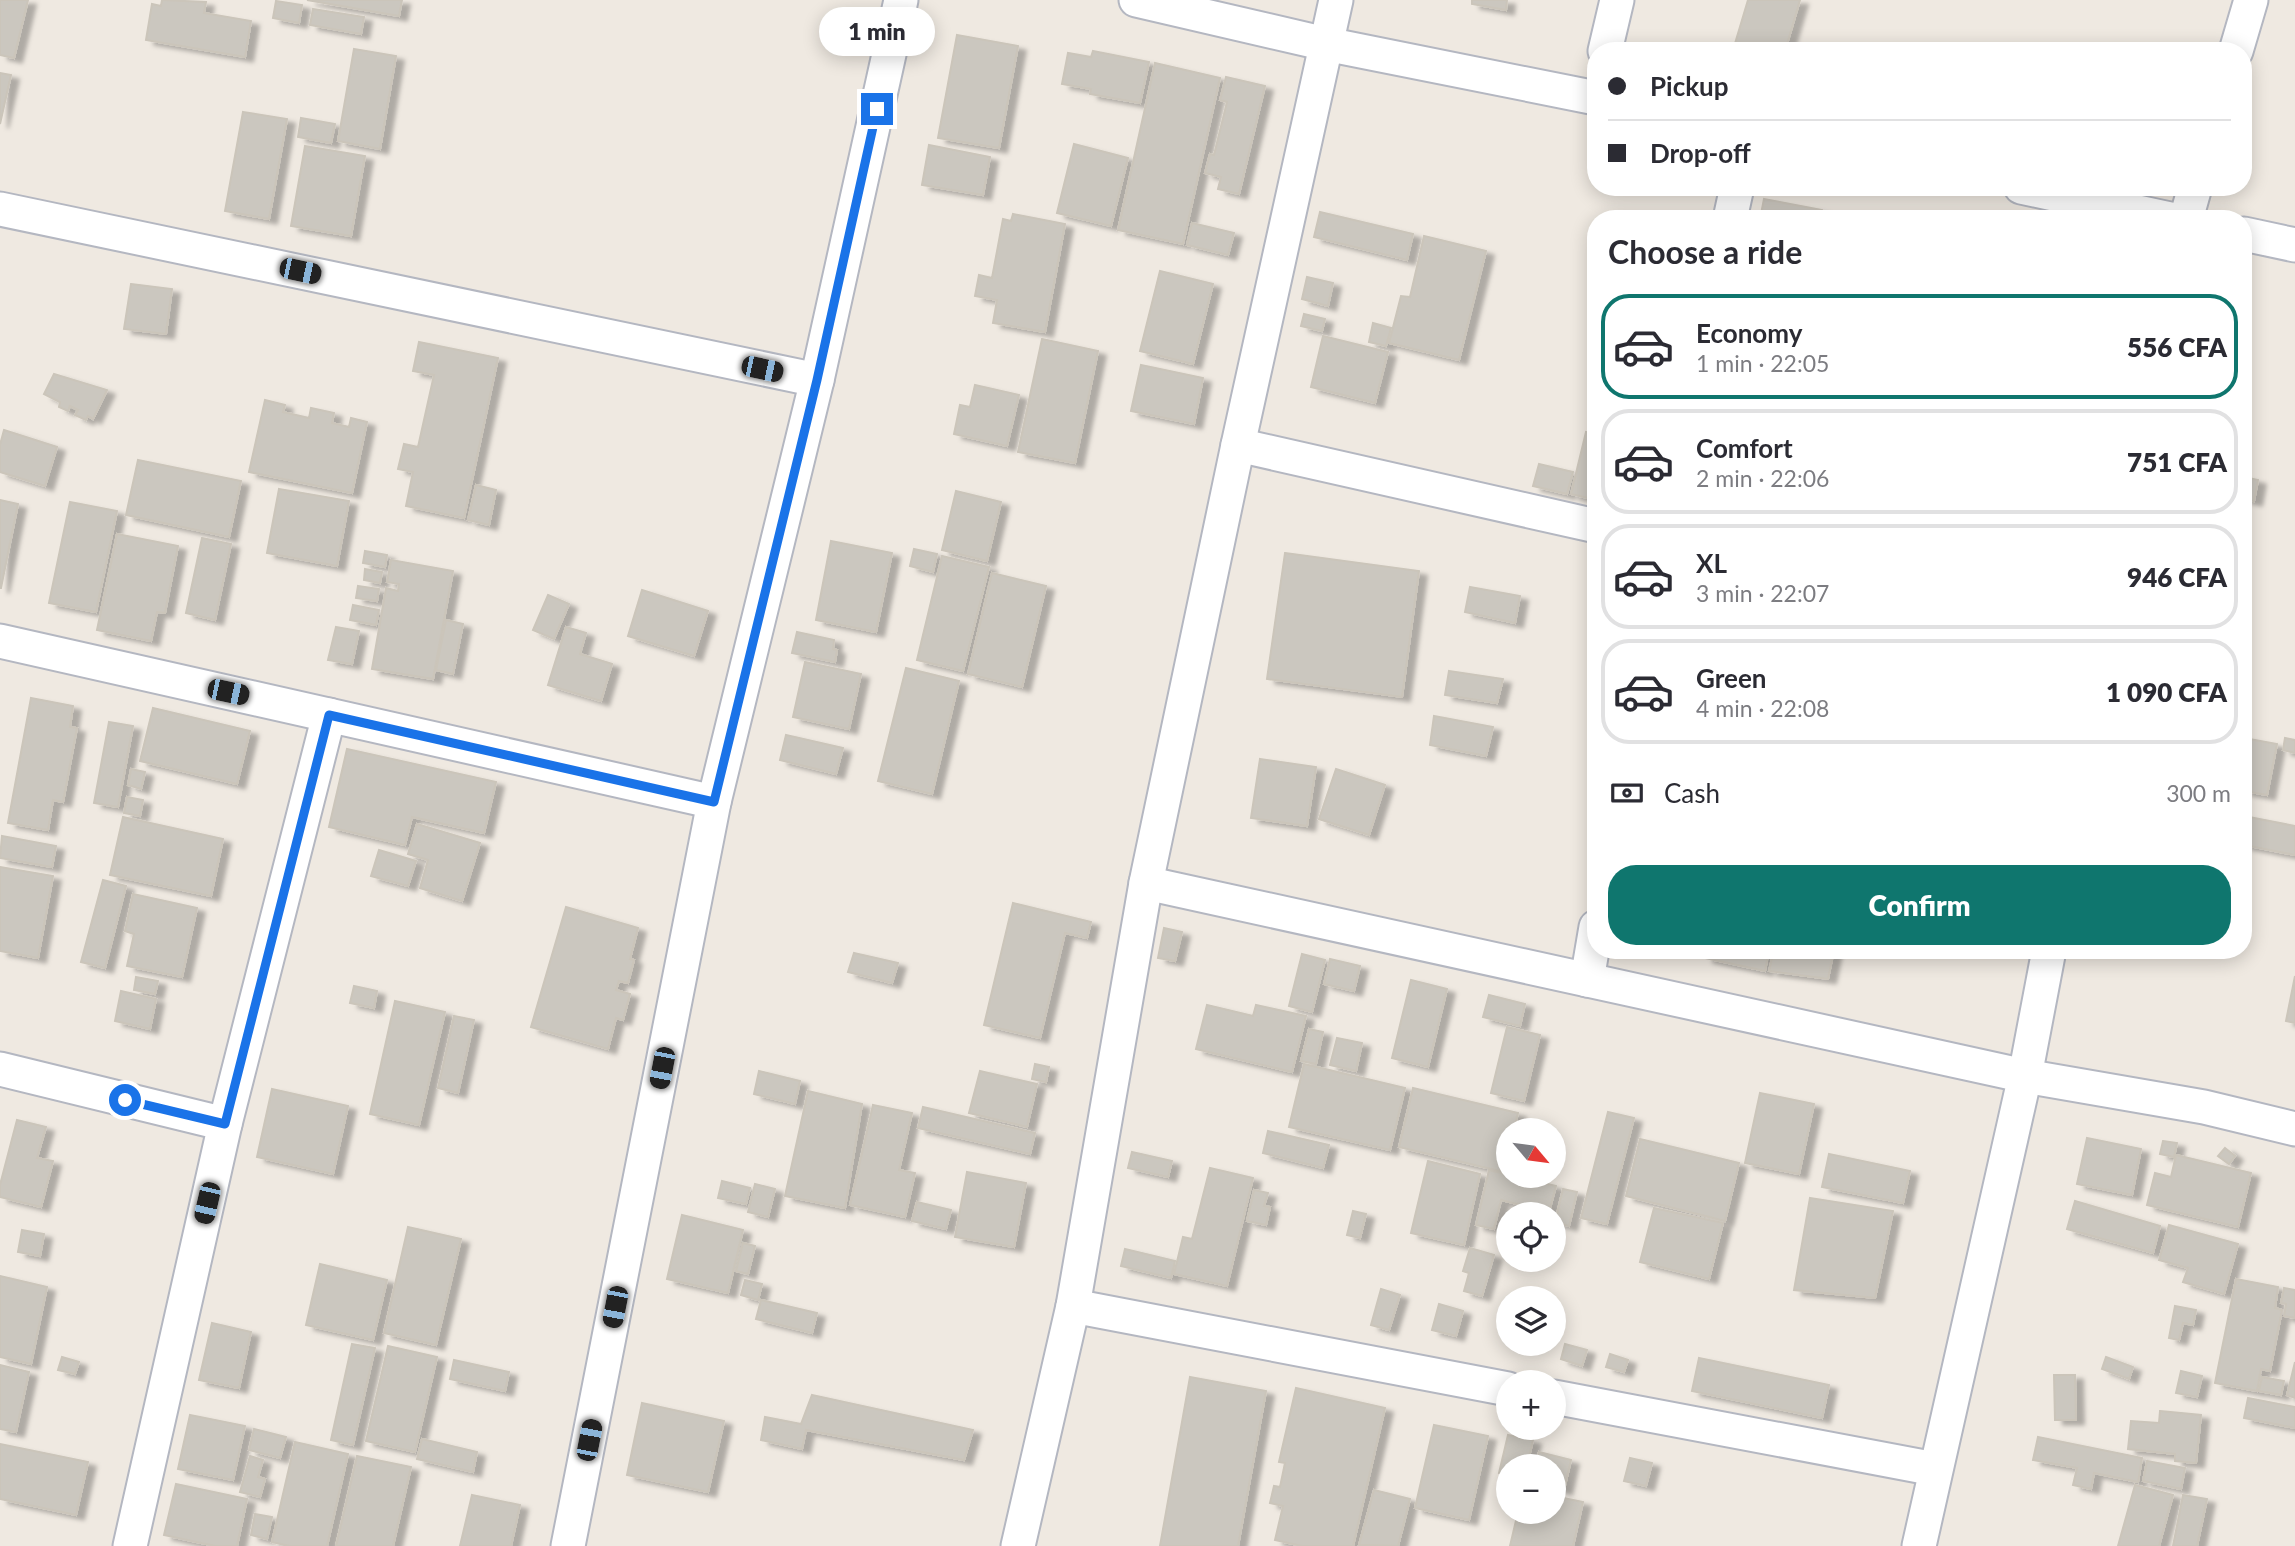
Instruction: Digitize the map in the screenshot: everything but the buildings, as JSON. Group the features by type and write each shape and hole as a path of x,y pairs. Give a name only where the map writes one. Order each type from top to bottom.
{"street":[{"path":"568,1546 714,802 817,380 901,0"},
{"path":"1136,0 1326,44 1587,92"},
{"path":"1018,1546 1073,1306 1146,883 1238,445 1336,0"},
{"path":"1607,42 1618,0"},
{"path":"2239,42 2251,0"},
{"path":"2063,196 2128,210"},
{"path":"0,209 817,380"},
{"path":"2252,236 2295,245"},
{"path":"1238,445 1587,524"},
{"path":"0,641 714,802"},
{"path":"130,1546 225,1124 329,715"},
{"path":"1146,883 2025,1076 2204,1107 2295,1129"},
{"path":"1587,980 1591,959"},
{"path":"1919,1546 2025,1076 2047,959"},
{"path":"0,1069 225,1124"},
{"path":"1073,1306 1496,1387"},
{"path":"1566,1399 1935,1469"}],"route":[{"path":"125,1100 225,1124 329,715 714,802 817,380 877,109"}]}
